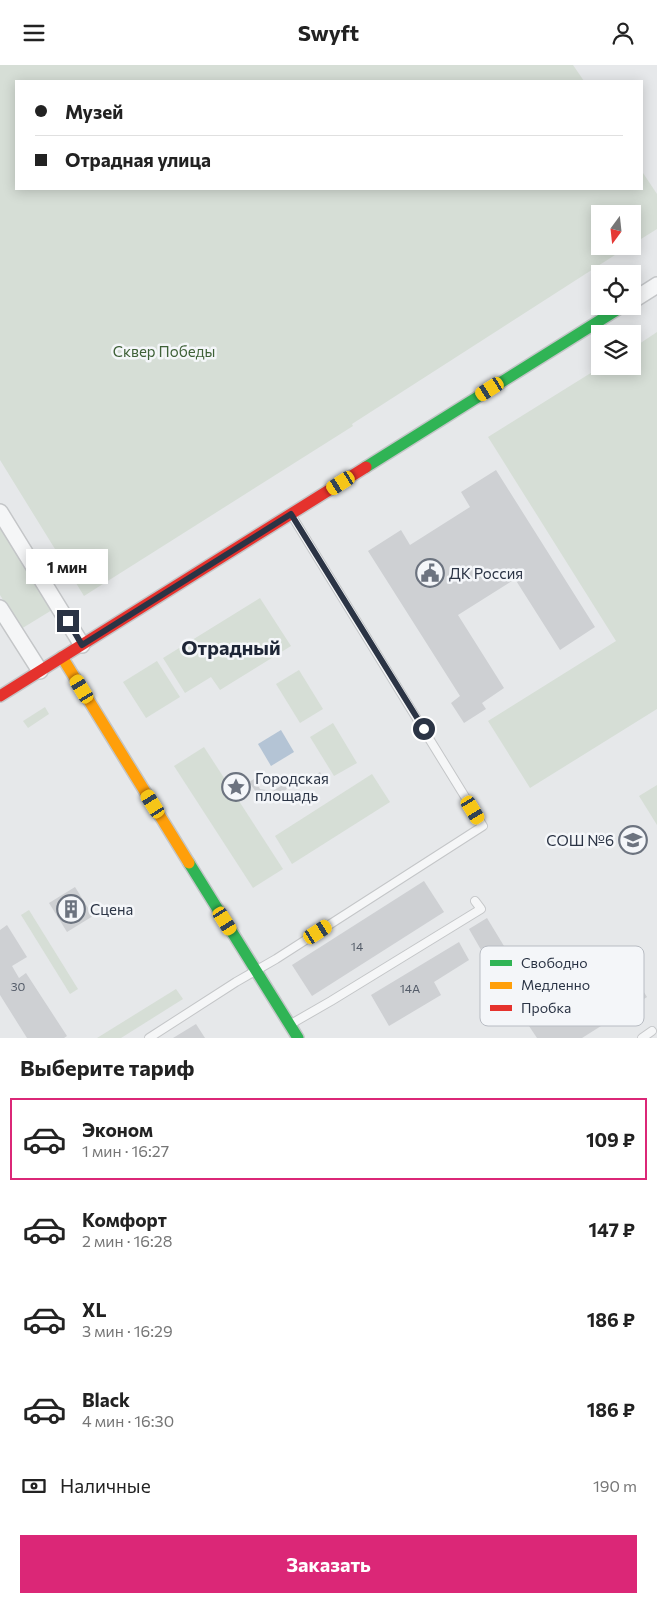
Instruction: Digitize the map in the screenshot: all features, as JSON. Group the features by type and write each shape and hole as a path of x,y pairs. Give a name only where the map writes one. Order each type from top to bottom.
{"street":[{"path":"641,295 657,285"},
{"path":"0,696 609,315"},
{"path":"0,513 82,645"},
{"path":"0,608 40,671"},
{"path":"62,657 297,1038"}],"lane":[{"path":"149,1038 483,826 291,514"},
{"path":"289,1025 481,909 475,901"},
{"path":"642,1038 652,1031"}],"green space":[{"name":"Сквер Победы","path":"0,65 573,65 583,80 15,80 15,190 643,190 643,173 657,194 657,229 641,239 641,205 591,205 591,255 615,255 599,265 591,265 591,270 352,424 353,426 84,596 0,460"},
{"path":"657,332 657,709 530,788 488,721 616,641 488,437 591,373 591,375 641,375 641,343"},
{"path":"0,527 52,610 21,629 0,595"},
{"path":"260,598 291,646 220,690 211,677 185,693 163,658"},
{"path":"157,661 180,697 146,718 123,682"},
{"path":"299,670 323,709 300,723 276,684"},
{"path":"45,707 49,714 28,728 23,721"},
{"path":"333,723 357,763 334,776 310,737"},
{"path":"204,747 283,869 253,888 174,766"},
{"path":"372,774 390,802 292,864 275,836"},
{"path":"657,785 657,825 639,796"},
{"path":"29,910 78,989 70,994 21,915"},
{"path":"176,989 183,999 121,1038 97,1038"}],"water":[{"path":"281,730 294,752 271,766 258,744"}],"building":[{"path":"496,470 595,627 560,650 515,579 458,615 504,688 482,703 486,709 464,723 451,703 460,696 368,551 401,530 410,545 470,507 461,492"},
{"path":"320,772 323,777 313,784 309,779"},
{"path":"254,779 260,789 273,791 284,784 287,789 273,798 258,795 249,782"},
{"path":"424,881 444,912 312,996 292,965"},
{"name":"Сцена","path":"75,887 93,916 67,932 49,903"},
{"path":"487,918 504,946 480,946 480,948 469,929"},
{"path":"7,925 27,957 12,966 19,978 26,973 67,1036 64,1038 27,1038 0,995 0,930"},
{"path":"459,942 469,960 434,982 441,995 389,1026 371,995"},
{"path":"196,1024 205,1038 173,1038"},
{"path":"529,1026 601,1026 582,1038 537,1038"}],"traffic: fast":[{"path":"366,467 609,315"},
{"path":"189,863 298,1038"}],"traffic: slow":[{"path":"62,657 189,863"}],"traffic: jam":[{"path":"0,696 366,467"}],"place":[{"name":"ДК Россия","path":"430,573"},
{"name":"Городская площадь","path":"236,787"},
{"name":"СОШ №6","path":"633,840"},
{"name":"Сцена","path":"71,909"}],"district":[{"name":"Отрадный","path":"231,647"}],"route":[{"path":"68,621 82,645 291,514 424,729"}]}
